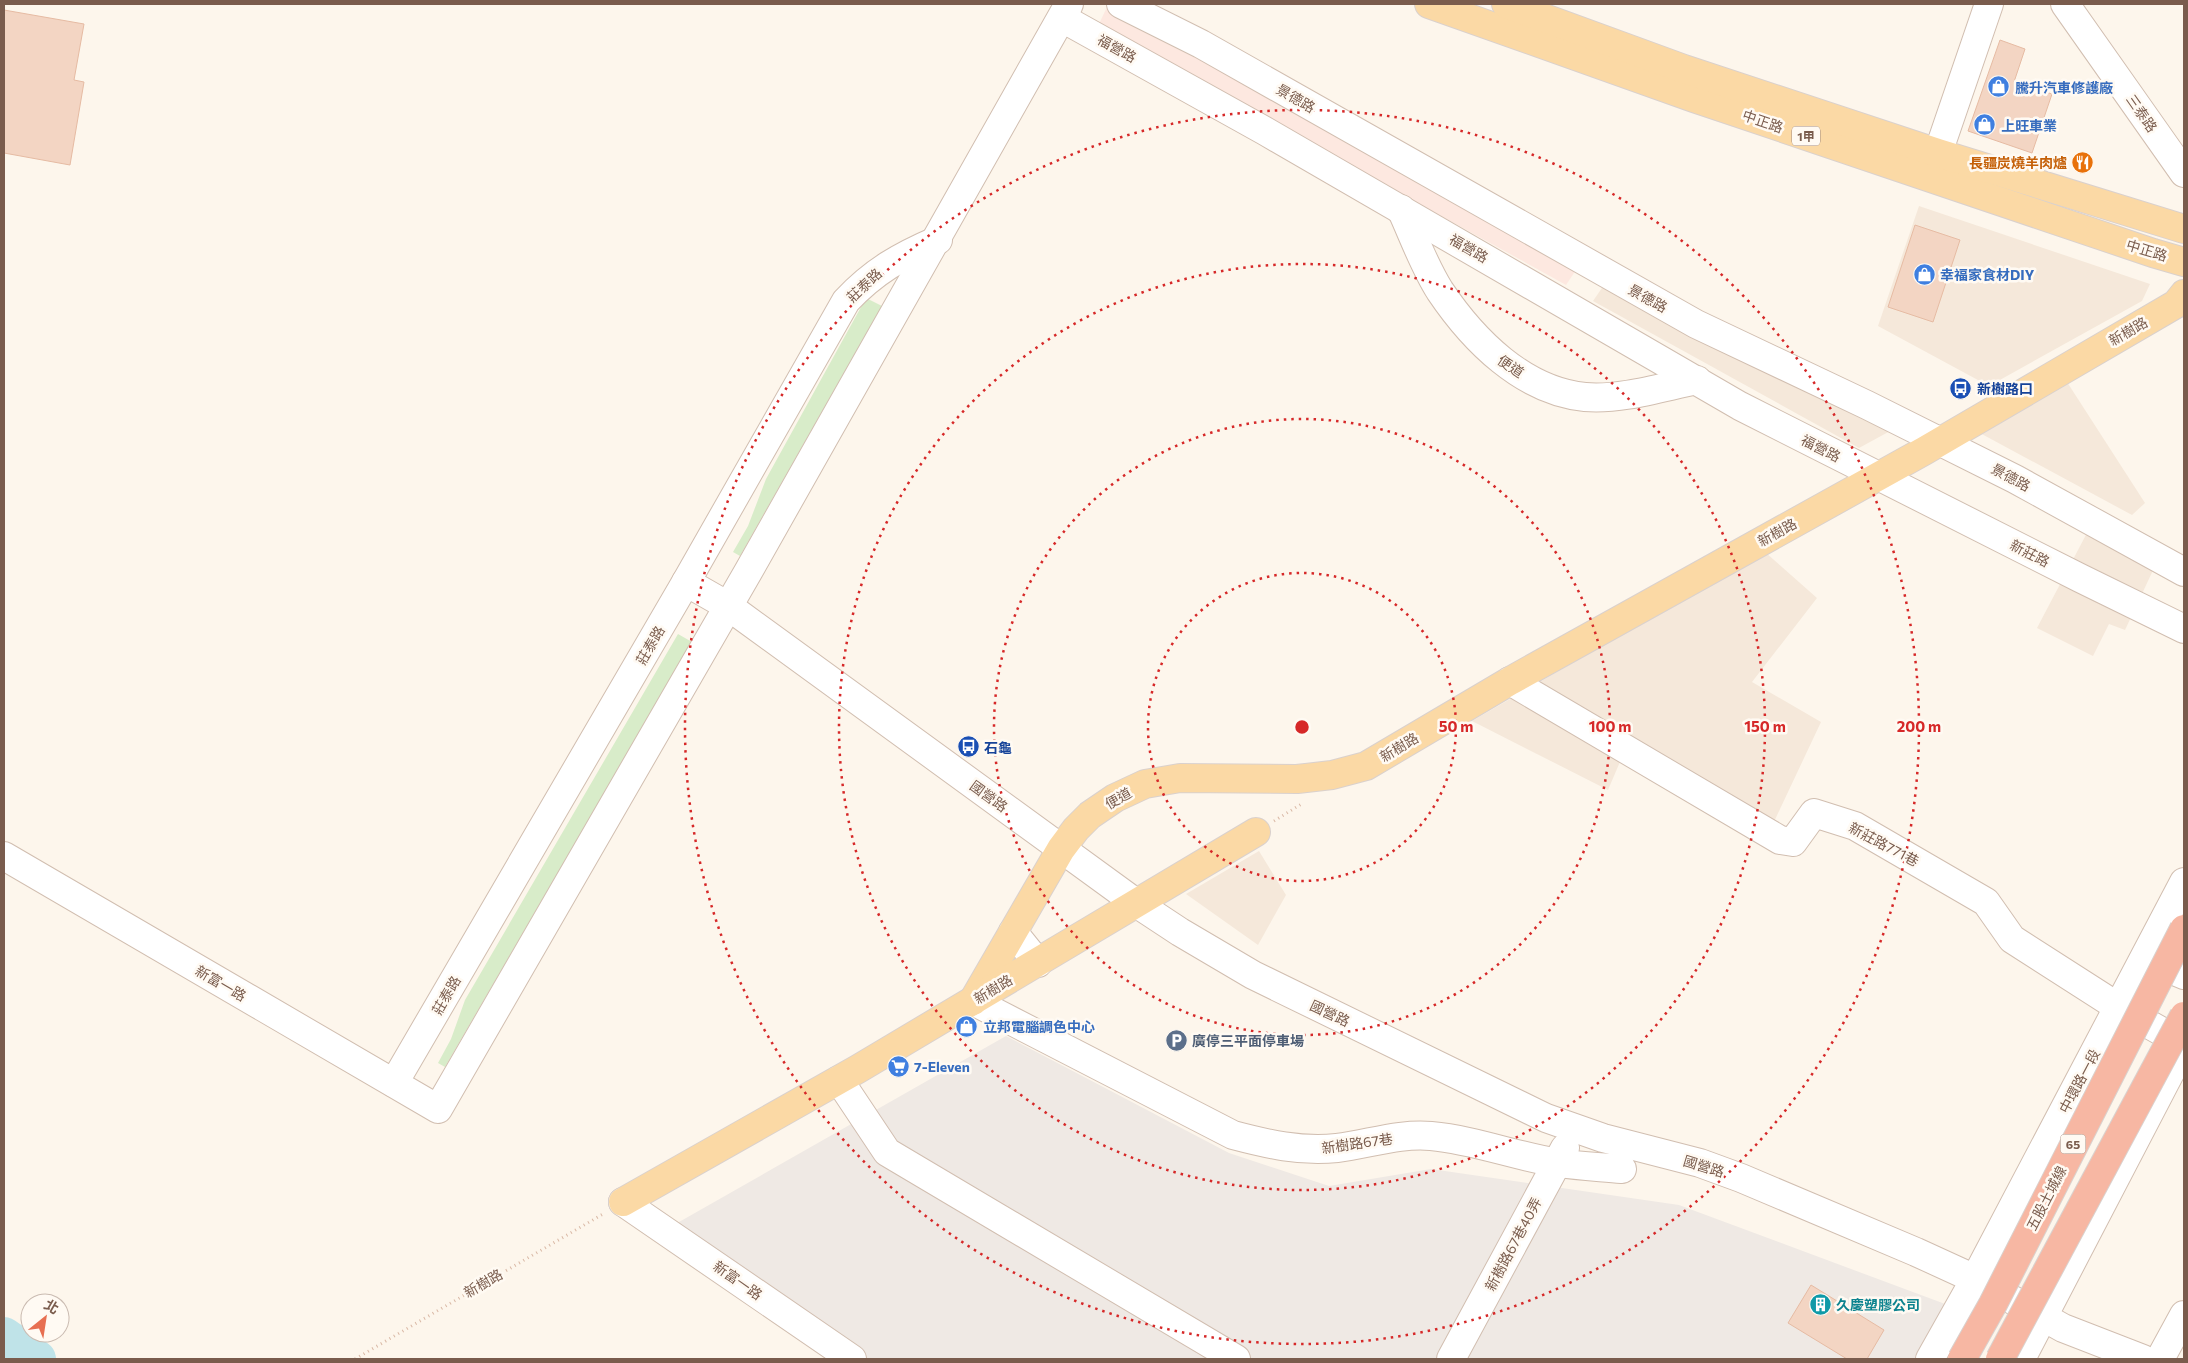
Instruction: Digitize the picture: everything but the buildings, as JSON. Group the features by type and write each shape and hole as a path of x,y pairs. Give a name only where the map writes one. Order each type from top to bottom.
{"highway":[{"name":"五股土城線","path":"1962,1359 1992,1304 2176,921"},
{"path":"2014,1358 2184,1016"}],"main road":[{"name":"中正路","path":"1430,4 1713,104 2184,262"},
{"name":"中正路","path":"1506,4 1684,70 1938,153 2184,229"},
{"name":"新樹路","path":"1366,766 1510,681 1940,441 2176,304 2184,294"},
{"name":"便道","path":"973,1001 1061,849 1076,829 1090,815 1115,798 1145,784 1180,778 1297,779 1332,775 1366,766"},
{"name":"新樹路","path":"614,1207 839,1080 1256,832"}],"street":[{"name":"景德路","path":"1121,4 1201,44 1696,324 2015,479 2184,572"},
{"path":"1938,153 1989,4"},
{"name":"三泰路","path":"2065,4 2184,173"},
{"path":"728,606 938,240 1066,11"},
{"name":"福營路","path":"1066,11 1740,406 1877,476"},
{"name":"便道","path":"1401,209 1439,289 1464,323 1499,359 1545,387 1585,397 1621,395 1697,380"},
{"name":"莊泰路","path":"394,1083 686,582 846,301 865,280 884,266 938,240"},
{"name":"新莊路","path":"1877,476 2184,629"},
{"name":"國營路","path":"686,582 728,606 1136,903 1180,932 1253,975 1520,1106 1575,1129 1718,1169 1908,1248 1975,1279 2063,1328 2143,1359"},
{"name":"新富一路","path":"4,856 438,1109 728,606"},
{"name":"新莊路771巷","path":"1510,681 1780,840 1793,842 1814,813 1855,826 1986,902 2012,939 2118,1007"},
{"name":"中環路一段","path":"1930,1359 1975,1279 2118,1007 2176,921 2184,882"},
{"path":"2176,921 2161,942 2165,962 2178,973 2184,975"},
{"path":"1013,932 1038,963"},
{"name":"新樹路67巷","path":"973,1001 1233,1135 1269,1145 1303,1149 1337,1148 1396,1138 1429,1136 1464,1141 1557,1163 1622,1169"},
{"path":"2014,1358 2042,1317 2184,1045 2118,1007"},
{"path":"839,1080 887,1152 1236,1359"},
{"name":"新樹路67巷40弄","path":"1450,1359 1575,1129"},
{"name":"新富一路","path":"614,1207 852,1359"},
{"path":"2160,1359 2184,1315"}],"path":[{"name":"新樹路","path":"354,1359 614,1207"}],"shaded area":[{"path":"1107,7 1118,10 1576,270 1566,285 1098,26"},
{"path":"1919,206 2150,284 2142,301 1989,386 1878,326"},
{"path":"1604,285 1892,430 1859,448 1593,301"},
{"path":"2067,382 2145,503 2132,515 1978,432"},
{"path":"2088,531 2155,566 2125,630 2109,624 2093,656 2037,628"},
{"path":"1765,552 1817,598 1752,682 1821,722 1772,826 1628,743 1608,790 1472,721"},
{"path":"1259,851 1286,895 1258,945 1186,894"},
{"path":"1006,1036 1229,1153 1329,1186 1431,1169 1679,1205 1964,1311 1939,1359 864,1359 672,1226"}],"green space":[{"path":"866,298 882,306 740,556 733,552 748,526 766,479"},
{"path":"678,634 692,642 445,1067 438,1063 451,1039 465,1000"}],"waterway":[{"path":"4,1336 37,1359"}],"place":[{"name":"騰升汽車修護廠","path":"1999,87"},
{"name":"上旺車業","path":"1985,125"},
{"name":"長疆炭燒羊肉爐","path":"2083,162"},
{"name":"幸福家食材DIY","path":"1924,274"},
{"name":"新樹路口","path":"1961,388"},
{"name":"石龜","path":"968,747"},
{"name":"立邦電腦調色中心","path":"967,1026"},
{"name":"廣停三平面停車場","path":"1176,1040"},
{"name":"7-Eleven","path":"898,1066"},
{"name":"久慶塑膠公司","path":"1820,1304"}]}
